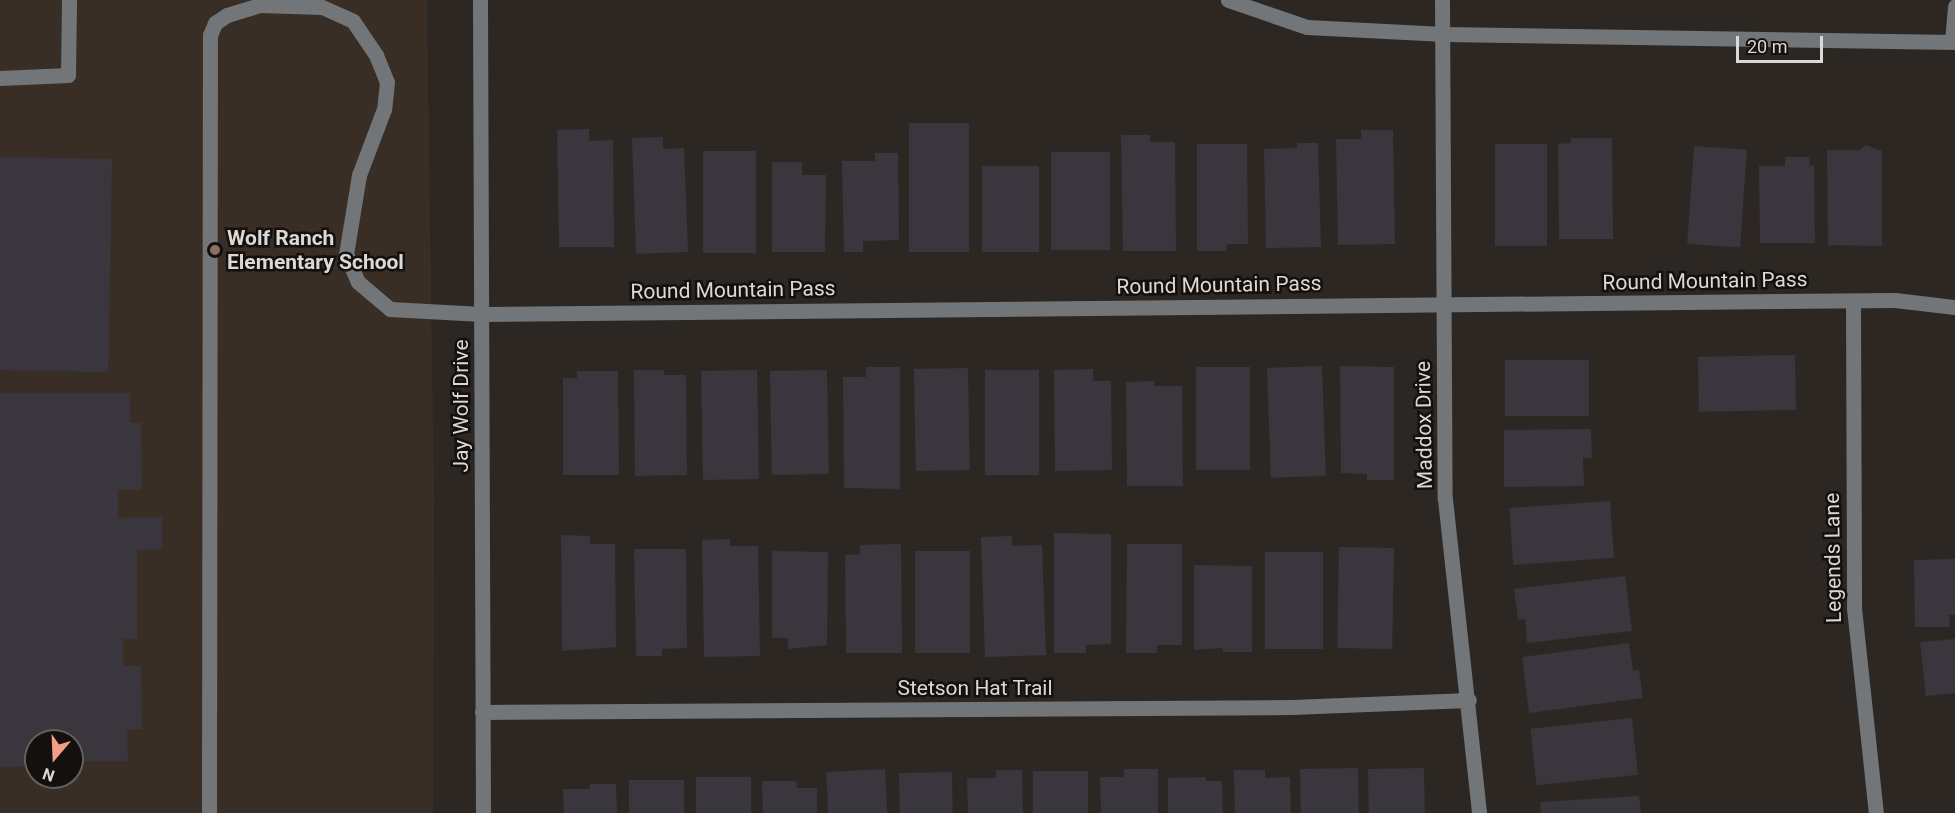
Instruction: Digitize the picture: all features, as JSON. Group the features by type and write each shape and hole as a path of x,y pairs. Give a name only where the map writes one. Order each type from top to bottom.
{"street":[{"path":"0,78 68,75 69,0"},
{"name":"Jay Wolf Drive","path":"480,0 483,813"},
{"path":"1228,0 1307,27 1444,34 1953,41 1955,6"},
{"name":"Maddox Drive","path":"1442,0 1446,509 1469,700 1479,813"},
{"name":"Round Mountain Pass","path":"209,813 208,69 210,35 215,23 227,15 259,5 322,7 353,21 367,36 387,82 384,109 359,175 346,254 358,282 390,309 482,314 1443,303 1853,301 1955,307"},
{"name":"Legends Lane","path":"1853,301 1854,608 1876,813"},
{"name":"Stetson Hat Trail","path":"482,712 1292,707 1469,700"}],"shaded area":[{"name":"Wolf Ranch Elementary School","path":"0,0 427,0 434,500 433,813 0,813"}],"building":[{"path":"909,123 969,123 969,252 909,252"},
{"path":"589,129 589,141 613,140 614,247 559,247 557,130"},
{"path":"1361,130 1393,130 1395,244 1338,245 1336,139 1361,139"},
{"path":"1121,135 1150,135 1150,142 1175,142 1176,251 1123,251"},
{"path":"663,137 663,149 684,148 688,252 636,254 632,138"},
{"path":"1571,138 1612,138 1613,239 1559,239 1558,144 1571,143"},
{"path":"1297,143 1318,143 1321,247 1266,248 1264,149 1297,148"},
{"path":"1197,144 1247,144 1248,244 1227,244 1226,251 1197,251"},
{"path":"1495,144 1547,144 1547,246 1495,246"},
{"path":"1866,145 1882,151 1882,246 1828,245 1827,150 1859,150"},
{"path":"1694,146 1747,150 1740,247 1687,244"},
{"path":"703,151 756,151 756,253 703,253"},
{"path":"1051,152 1110,152 1110,250 1051,250"},
{"path":"875,153 898,153 899,240 863,241 863,252 844,252 842,161 875,161"},
{"path":"0,157 112,159 108,372 0,370"},
{"path":"1785,157 1809,157 1810,166 1814,165 1815,243 1760,243 1759,166 1785,166"},
{"path":"772,162 802,162 802,175 826,175 825,252 772,252"},
{"path":"982,166 1039,166 1039,252 982,252"},
{"path":"1795,355 1796,410 1699,412 1698,357"},
{"path":"1505,360 1589,360 1589,416 1505,416"},
{"path":"1322,366 1326,476 1271,478 1267,368"},
{"path":"1340,366 1394,367 1394,480 1367,480 1367,474 1341,473"},
{"path":"866,367 900,367 900,489 844,488 843,377 866,377"},
{"path":"1196,367 1250,367 1250,470 1196,470"},
{"path":"968,368 970,470 916,471 914,369"},
{"path":"1093,369 1093,381 1111,381 1112,470 1055,471 1054,370"},
{"path":"634,370 664,370 664,375 686,375 687,475 635,476"},
{"path":"757,370 759,479 703,480 701,371"},
{"path":"827,370 829,474 772,475 770,371"},
{"path":"985,370 1039,370 1039,475 985,475"},
{"path":"577,371 618,371 619,475 563,475 563,378 577,378"},
{"path":"1154,381 1154,386 1182,386 1183,486 1127,486 1126,382"},
{"path":"0,393 130,393 130,423 141,423 142,490 118,490 118,518 162,517 162,549 137,550 137,639 123,639 123,666 141,666 142,729 127,730 128,761 84,761 84,729 24,729 24,766 0,767"},
{"path":"1591,429 1592,458 1583,458 1584,486 1504,487 1504,430"},
{"path":"1610,501 1614,558 1513,565 1509,508"},
{"path":"1054,533 1111,534 1111,644 1086,645 1086,653 1054,653"},
{"path":"561,535 590,536 590,544 615,544 616,647 562,651"},
{"path":"1012,536 1012,546 1042,545 1046,655 985,657 981,537"},
{"path":"730,539 730,546 758,546 760,656 704,657 702,540"},
{"path":"901,544 902,653 846,653 845,555 860,554 860,545"},
{"path":"1127,544 1182,544 1182,645 1157,645 1157,653 1126,653"},
{"path":"1339,547 1394,548 1392,649 1337,648"},
{"path":"634,549 686,549 687,648 662,649 662,656 636,656"},
{"path":"772,551 828,552 827,645 788,649 788,638 772,638"},
{"path":"915,551 970,551 970,653 915,653"},
{"path":"1265,552 1323,552 1323,649 1265,649"},
{"path":"1955,559 1955,615 1949,615 1950,627 1915,627 1914,560"},
{"path":"1194,565 1252,566 1252,652 1223,652 1223,648 1194,650"},
{"path":"1625,576 1632,631 1527,643 1525,619 1518,620 1514,589"},
{"path":"1955,639 1955,693 1926,696 1920,642"},
{"path":"1629,643 1633,671 1639,670 1643,698 1529,713 1522,657"},
{"path":"1632,718 1638,775 1537,785 1531,729"},
{"path":"1358,768 1359,813 1301,813 1300,769"},
{"path":"1424,768 1425,813 1369,813 1368,769"},
{"path":"885,769 887,813 828,813 826,772"},
{"path":"1124,769 1158,769 1158,813 1101,813 1100,777 1124,777"},
{"path":"996,770 1022,770 1023,813 968,813 967,778 996,778"},
{"path":"1234,770 1265,770 1265,778 1290,777 1291,813 1235,813"},
{"path":"1033,771 1088,771 1088,813 1033,813"},
{"path":"952,772 953,813 900,813 899,773"},
{"path":"696,777 751,777 751,813 696,813"},
{"path":"1206,777 1206,781 1222,781 1223,813 1168,813 1168,778"},
{"path":"629,780 684,780 684,813 629,813"},
{"path":"762,781 796,781 797,788 817,788 817,813 763,813"},
{"path":"590,784 616,784 617,813 564,813 563,789 590,789"},
{"path":"1639,796 1641,813 1541,813 1540,802"}],"place":[{"name":"Wolf Ranch Elementary School","path":"215,250"}]}
